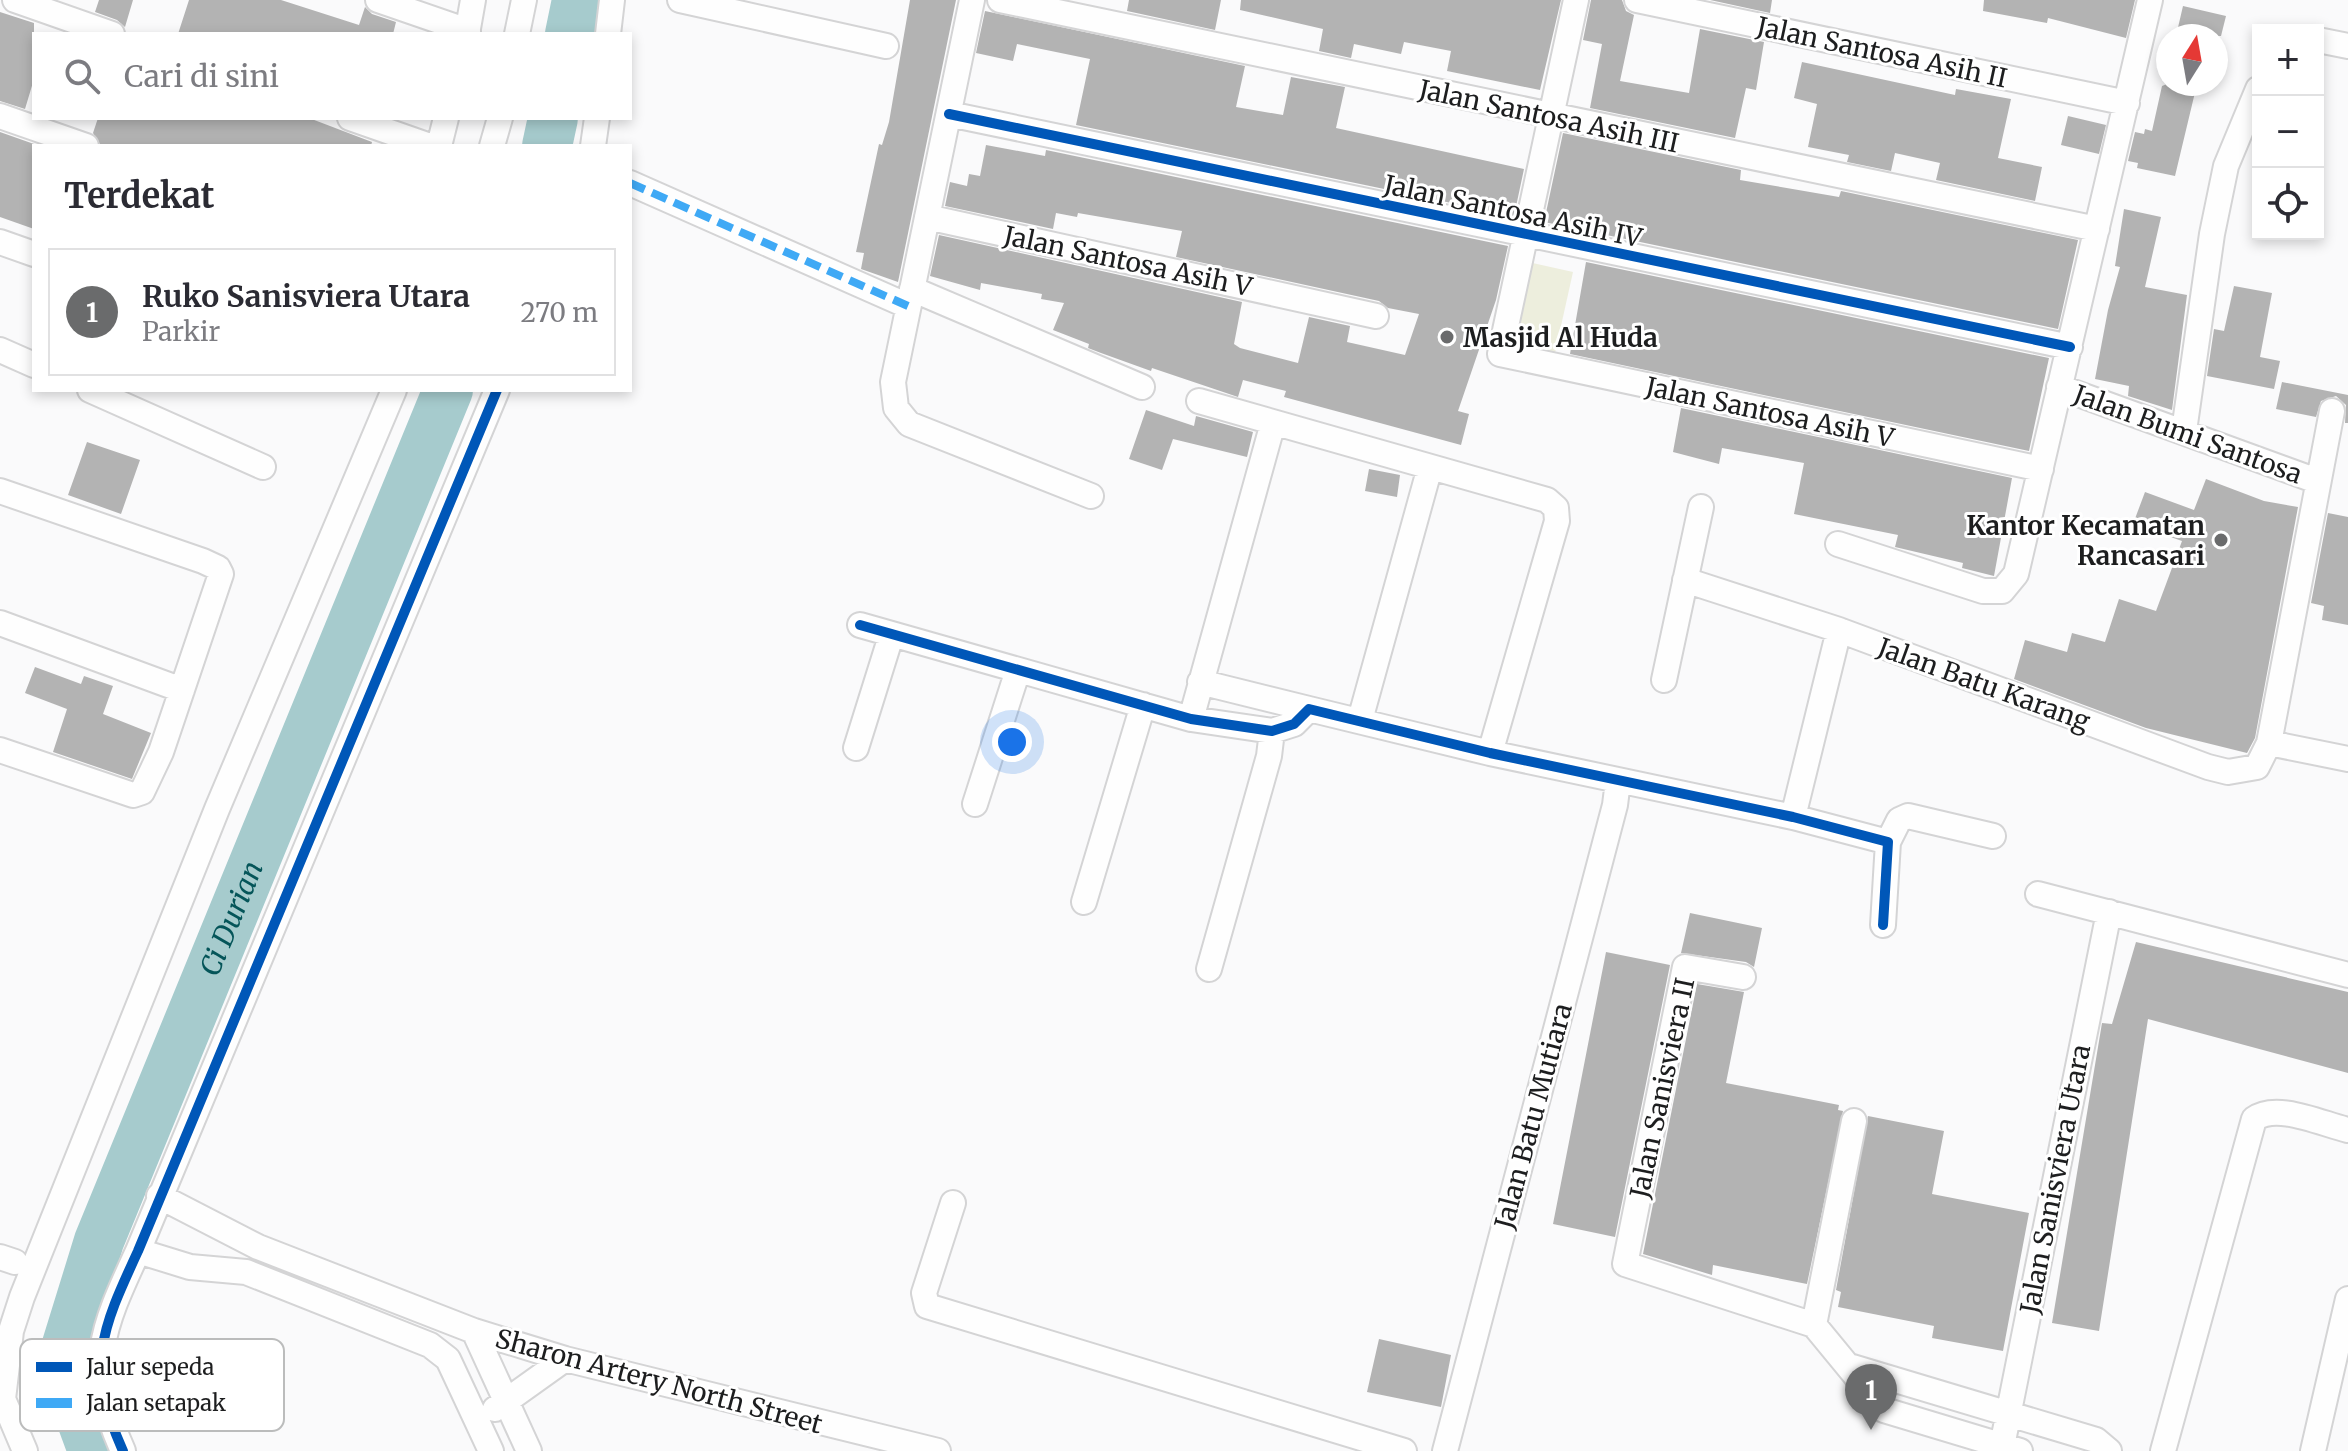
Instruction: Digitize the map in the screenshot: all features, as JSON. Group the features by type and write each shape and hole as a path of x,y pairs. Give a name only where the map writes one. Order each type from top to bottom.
{"street":[{"path":"15,0 106,32"},
{"path":"378,0 467,32 473,0"},
{"path":"517,32 524,0"},
{"path":"608,32 612,0"},
{"path":"680,0 742,8 886,46"},
{"path":"972,0 893,382 896,408 909,424 1091,496"},
{"name":"Jalan Santosa Asih III","path":"1000,0 2097,229"},
{"path":"1524,237 1576,0"},
{"name":"Jalan Santosa Asih II","path":"1637,0 2127,103"},
{"path":"1838,544 1983,591 2002,591 2016,574 2150,0"},
{"path":"2324,41 2348,46"},
{"path":"2184,431 2212,234 2226,166 2255,96"},
{"name":"Jalan Santosa Asih IV","path":"949,114 1524,237 2070,347"},
{"path":"0,116 80,144"},
{"path":"356,120 424,144"},
{"path":"440,144 446,120"},
{"path":"493,144 499,120"},
{"path":"593,144 597,120"},
{"path":"632,184 910,298 1142,387"},
{"name":"Jalan Santosa Asih V","path":"927,217 1376,316"},
{"name":"Jalan Santosa Asih V","path":"1524,237 1500,354 2041,469"},
{"path":"0,242 32,253"},
{"path":"0,350 32,364"},
{"name":"Jalan Bumi Santosa","path":"2059,387 2317,481"},
{"path":"94,392 263,467"},
{"path":"25,1451 3,1399 11,1331 22,1297 211,824 393,392"},
{"path":"104,1339 108,1316 138,1251 496,392"},
{"path":"1199,401 1547,500 1556,508 1557,521 1490,753"},
{"path":"2332,411 2269,743 2348,759"},
{"path":"1191,719 1273,423"},
{"path":"1360,720 1430,467"},
{"path":"0,491 203,561 218,568 221,574 161,752 142,792 133,795 0,750"},
{"path":"1664,680 1701,507"},
{"name":"Jalan Batu Karang","path":"1685,580 1839,630 2208,767 2228,772 2257,767 2269,743"},
{"path":"0,623 182,690"},
{"path":"860,625 1191,719 1272,731 1294,724 1309,709"},
{"path":"1793,817 1839,630"},
{"path":"856,748 891,636"},
{"path":"975,804 1018,670"},
{"path":"1200,682 1490,753 1793,817 1888,842"},
{"path":"1084,902 1143,705"},
{"path":"1209,969 1269,756 1272,731"},
{"name":"Jalan Batu Mutiara","path":"1445,1451 1615,805 1618,781"},
{"path":"1883,925 1888,842 1899,820 1908,816 1993,836"},
{"path":"2038,894 2348,975"},
{"name":"Jalan Sanisviera Utara","path":"2008,1449 2008,1415 2109,912"},
{"name":"Jalan Sanisviera II","path":"1743,977 1685,967 1625,1264 1814,1325"},
{"path":"2163,1451 2254,1119 2262,1112 2276,1112 2348,1130"},
{"path":"1854,1121 1814,1325 1884,1410 2008,1449"},
{"name":"Sharon Artery North Street","path":"159,1196 249,1242 474,1331 878,1445 938,1451"},
{"path":"953,1203 924,1293 927,1306 1404,1451"},
{"path":"242,1271 249,1242"},
{"path":"138,1251 190,1267 242,1271 430,1345 448,1359 491,1451"},
{"path":"315,1302 326,1275"},
{"path":"2313,1451 2348,1299"},
{"path":"474,1331 529,1451"},
{"path":"479,1425 505,1399 565,1359"},
{"path":"1849,1366 2096,1440 2109,1451"},
{"path":"114,1431 123,1451"}],"green space":[{"path":"1528,262 1573,272 1553,362 1508,352"}],"building":[{"path":"99,0 133,0 125,27 117,20 95,12"},
{"path":"189,0 281,0 359,25 365,7 372,14 396,22 394,32 179,32"},
{"path":"910,0 956,0 898,282 861,269 864,253 856,252 879,144 882,145 889,122"},
{"path":"1129,0 1221,0 1215,30 1127,11"},
{"path":"1241,0 1561,0 1540,90 1447,71 1451,51 1404,42 1401,54 1354,44 1351,58 1319,51 1323,29 1240,10"},
{"path":"1591,0 1622,0 1626,11 1634,15 1620,81 1689,93 1700,29 1764,42 1756,90 1746,88 1735,138 1590,108 1602,44 1583,40"},
{"path":"1710,0 1772,0 1770,13"},
{"path":"1984,0 2135,0 2126,38 2048,18 2047,23 1983,11"},
{"path":"2183,6 2226,16 2224,24 2179,24"},
{"path":"985,11 1245,66 1236,107 1283,115 1291,77 1345,87 1336,128 1524,169 1514,216 1076,125 1090,59 1017,44 1013,61 976,53"},
{"path":"0,12 34,23 34,32 32,86 25,109 0,101"},
{"path":"1802,62 1955,95 1956,89 2011,99 1998,158 2042,167 2035,201 1936,180 1940,163 1895,153 1891,171 1847,162 1849,155 1808,147 1817,104 1794,98"},
{"path":"2160,96 2194,96 2175,176 2137,168 2138,163 2128,161 2135,132 2144,134 2145,129 2152,131"},
{"path":"2068,116 2106,125 2099,154 2061,145"},
{"path":"97,120 314,120 372,142 100,144 93,133"},
{"path":"0,132 34,144 32,228 0,217"},
{"path":"1563,133 1741,170 1740,180 1839,197 1841,191 2078,240 2058,329 1544,222"},
{"path":"986,145 1045,156 1046,150 1508,246 1496,300 1458,411 1469,414 1461,445 1284,397 1286,391 1243,380 1238,397 1152,368 1151,371 1088,348 1089,344 1053,330 1064,303 1041,299 1042,294 981,283 980,290 930,276 939,235 1242,302 1234,344 1298,363 1309,317 1350,326 1347,342 1405,355 1419,314 1388,308 1379,301 1176,257 1182,231 1078,213 1077,217 1056,213 1053,229 945,206 950,182 967,186 969,174 980,176"},
{"path":"2124,209 2161,217 2145,287 2187,295 2172,410 2128,396 2129,386 2095,379 2120,267 2115,266"},
{"path":"1586,262 2049,358 2029,451 1570,354"},
{"path":"2234,286 2272,293 2260,357 2280,361 2274,389 2207,376 2214,329 2224,331"},
{"path":"2282,382 2348,395 2348,423 2345,423 2346,405 2336,396 2321,401 2316,417 2276,409"},
{"path":"1681,408 2012,478 1994,576 1962,568 1963,563 1895,547 1898,535 1794,514 1804,463 1722,448 1719,464 1673,452"},
{"path":"1146,410 1194,426 1196,416 1253,432 1247,457 1173,439 1162,470 1129,459"},
{"path":"87,442 140,460 121,514 68,495"},
{"path":"1369,469 1400,475 1397,497 1365,491"},
{"path":"2206,479 2264,501 2298,507 2255,738 2247,753 2146,728 2014,679 2025,640 2067,652 2072,633 2105,642 2119,599 2156,611 2182,541 2133,524 2145,492 2194,510"},
{"path":"2328,513 2348,517 2348,625 2322,620 2324,606 2311,603"},
{"path":"35,667 81,684 84,676 113,686 103,714 151,733 132,779 53,752 67,709 25,693"},
{"path":"1690,913 1762,928 1754,967 1746,962 1681,953"},
{"path":"2136,942 2348,992 2348,1073 2148,1019 2099,1331 2052,1323 2102,1023 2112,1024"},
{"path":"1606,952 1670,965 1615,1237 1553,1224"},
{"path":"1697,984 1744,992 1726,1083 1839,1105 1838,1110 1843,1111 1807,1284 1713,1265 1712,1275 1643,1254"},
{"path":"1868,1116 1944,1131 1932,1194 2029,1213 2003,1351 1932,1338 1934,1326 1838,1307 1841,1292 1836,1290"},
{"path":"1379,1339 1451,1355 1441,1407 1367,1392"}],"waterway":[{"name":"Ci Durian","path":"570,32 577,0"},
{"name":"Ci Durian","path":"547,144 553,120"},
{"name":"Ci Durian","path":"69,1339 99,1241 447,392"},
{"name":"Ci Durian","path":"86,1431 93,1451"}],"marked path":[{"path":"632,184 908,306"}],"cycle path":[{"path":"949,114 2070,347"},
{"path":"104,1339 115,1304 496,392"},
{"path":"860,625 1191,719 1272,731 1294,724 1309,709 1490,753 1793,817 1888,842 1883,925"},
{"path":"115,1431 123,1451"}],"place":[{"name":"Masjid Al Huda","path":"1447,337"},
{"name":"Kantor Kecamatan Rancasari","path":"2221,540"},
{"name":"Ruko Sanisviera Utara","path":"1871,1430"}]}
